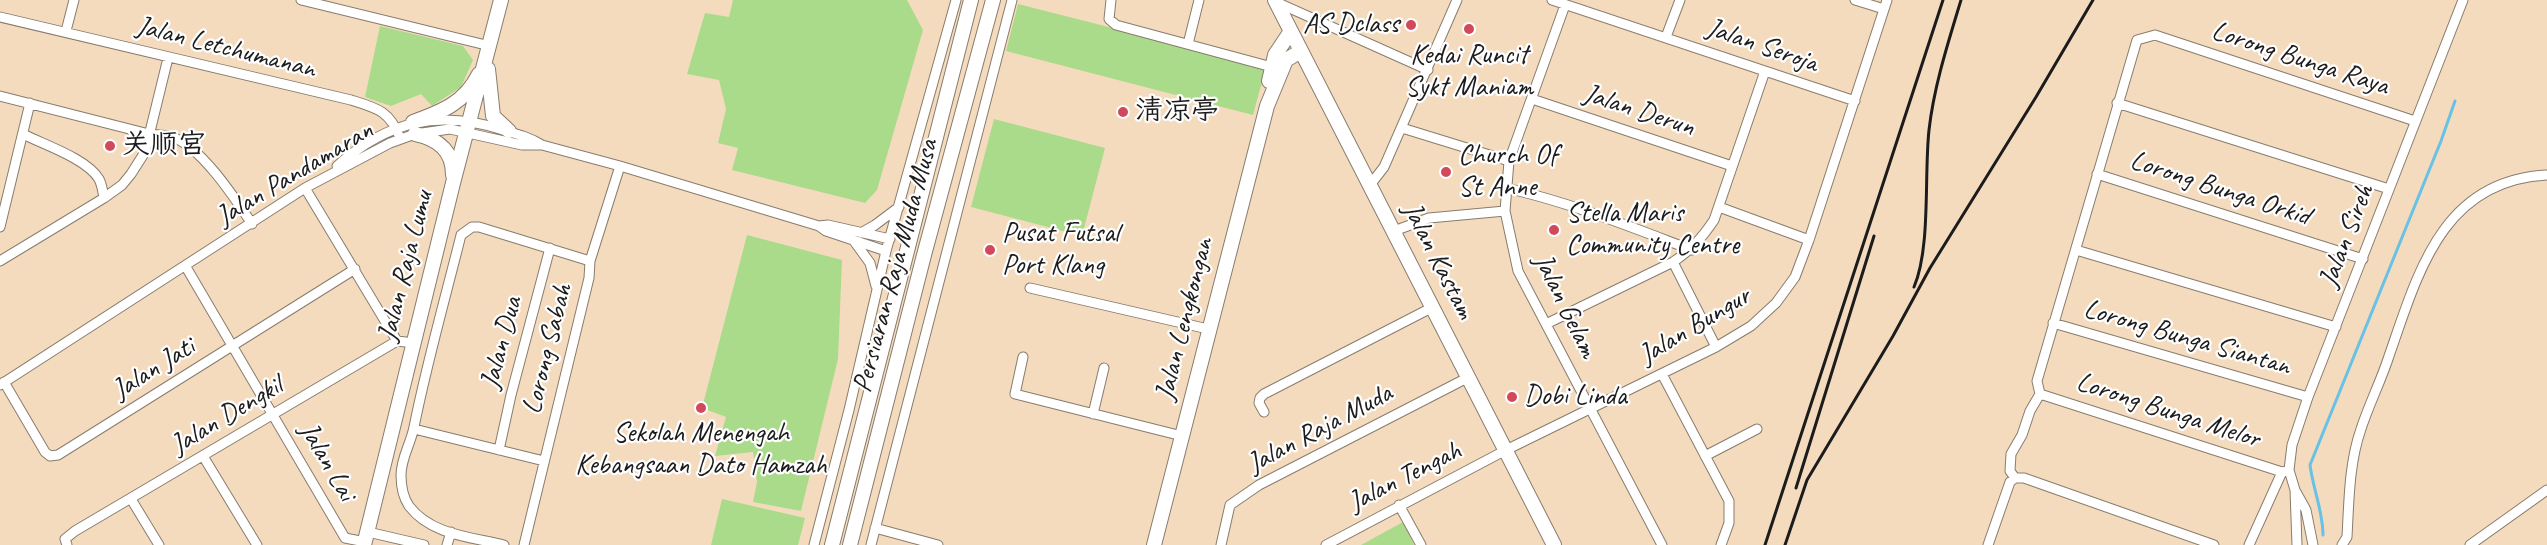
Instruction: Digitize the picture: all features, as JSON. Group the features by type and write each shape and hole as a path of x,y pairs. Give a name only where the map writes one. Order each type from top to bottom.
{"street":[{"path":"66,31 74,0"},
{"path":"301,0 488,52"},
{"name":"Jalan Raja Lumu","path":"366,540 453,183 501,0"},
{"path":"814,545 849,410 886,251 956,0"},
{"name":"Persiaran Raja Muda Musa","path":"832,545 971,0"},
{"name":"Persiaran Raja Muda Musa","path":"850,545 924,255 993,0"},
{"path":"871,545 1012,0"},
{"path":"1111,0 1109,19 1116,25 1272,67"},
{"path":"1188,44 1199,0"},
{"path":"1370,185 1384,167 1457,0"},
{"name":"Jalan Seroja","path":"1552,0 1855,101"},
{"path":"1666,37 1680,0"},
{"path":"1855,0 1885,5"},
{"name":"Jalan Sireh","path":"2313,545 2306,510 2286,471 2292,445 2308,397 2463,0"},
{"path":"1276,1 1428,70"},
{"name":"Jalan Kastam","path":"1276,1 1554,545"},
{"name":"Jalan Gelam","path":"1565,5 1509,161 1505,212 1518,271 1662,545"},
{"name":"Jalan Bungur","path":"1506,450 1716,347 1751,326 1776,303 1796,277 1885,5"},
{"name":"Jalan Letchumanan","path":"0,17 66,31 382,110 399,134"},
{"name":"Jalan Lengkongan","path":"1267,106 1265,96 1275,55 1291,31"},
{"name":"Lorong Bunga Raya","path":"2117,104 2137,40 2155,35 2415,121"},
{"name":"Jalan Lengkongan","path":"1154,545 1267,106 1286,60 1301,51"},
{"path":"414,128 446,110 475,82 488,52"},
{"path":"488,52 490,107 493,116 508,131"},
{"path":"0,261 122,185 145,152 168,58"},
{"path":"1546,324 1692,250 1714,220 1765,70"},
{"path":"0,96 173,138 184,143 230,191 252,224"},
{"name":"Jalan Derun","path":"1532,99 1732,166"},
{"path":"0,227 25,135 30,103"},
{"path":"2015,478 2010,471 2011,454 2040,394 2037,381 2117,104 2389,189"},
{"name":"Jalan Pandamaran","path":"2,383 186,267 305,188 399,134 440,119 468,126"},
{"path":"468,126 508,131 527,136 542,145"},
{"path":"468,126 522,145 542,145 620,166 819,226 826,231 886,251"},
{"path":"414,128 447,151 451,159 453,183"},
{"path":"1402,128 1509,161"},
{"path":"25,135 72,157 92,172 99,179 104,198"},
{"name":"Lorong Sabah","path":"524,545 584,298 590,261 620,166"},
{"name":"Lorong Bunga Orkid","path":"2097,174 2363,258"},
{"path":"2342,545 2347,537 2353,462 2361,429 2380,384 2414,282 2434,241 2455,215 2475,197 2497,185 2524,176 2547,175"},
{"path":"305,188 397,341 414,343"},
{"path":"1506,188 1534,194 1601,216 1692,250"},
{"path":"861,232 875,225 899,207"},
{"path":"1719,207 1809,240"},
{"path":"1394,231 1430,218 1505,212"},
{"path":"819,226 828,225 890,239"},
{"path":"504,545 428,525 408,504 403,494 401,475 414,429 430,350 464,231 472,227 479,227 590,261"},
{"path":"854,241 870,263 877,288"},
{"name":"Jalan Dua","path":"499,450 511,395 550,248"},
{"path":"2076,250 2336,327"},
{"path":"1672,262 1716,347"},
{"name":"Jalan Lai","path":"186,267 345,538 424,545"},
{"name":"Jalan Jati","path":"2,383 45,452 50,456 58,456 355,270"},
{"path":"1030,288 1208,329"},
{"path":"1264,412 1259,403 1264,394 1433,307"},
{"name":"Lorong Bunga Siantan","path":"2053,323 2308,397"},
{"name":"Jalan Dengkil","path":"66,542 131,499 397,341"},
{"path":"1023,357 1015,394 1182,436"},
{"path":"1093,414 1104,368"},
{"path":"1662,374 1729,501 1731,511 1729,523 1721,545"},
{"name":"Jalan Raja Muda","path":"1221,545 1230,505 1258,484 1468,377"},
{"name":"Lorong Bunga Melor","path":"2040,394 2286,471"},
{"path":"414,429 544,461"},
{"path":"1705,456 1757,429"},
{"name":"Jalan Tengah","path":"1326,545 1506,450"},
{"path":"203,456 257,545"},
{"path":"2249,545 2286,471"},
{"path":"1988,545 2010,482 2015,478 2024,478 2214,545"},
{"name":"Jalan Sireh","path":"2295,490 2297,545"},
{"path":"2470,545 2547,490"},
{"path":"131,499 159,545"},
{"path":"1399,505 1423,544"},
{"path":"875,528 938,545"},
{"path":"447,545 451,532"},
{"path":"335,545 345,538"}],"green space":[{"path":"733,0 907,0 923,30 877,190 865,203 732,170 738,148 718,143 726,109 719,80 687,74 705,13 729,17"},
{"path":"1018,4 1266,67 1253,115 1006,51"},
{"path":"380,26 463,46 473,60 461,87 432,106 421,94 391,106 365,97"},
{"path":"994,119 1105,148 1082,236 971,207"},
{"path":"747,235 842,260 838,359 801,511 753,502 757,482 753,452 715,456 726,417 702,408"},
{"path":"722,499 805,518 798,545 711,545"},
{"path":"1403,522 1414,545 1361,545"}],"waterway":[{"path":"2323,535 2310,465 2455,101"}],"railway":[{"path":"1765,545 1943,0"},
{"path":"1914,287 1923,252 1925,232 1931,114 1942,65 1961,0"},
{"path":"1785,545 1807,480 1893,336 1930,268 2093,0"},
{"path":"1796,488 1874,236"}],"place":[{"name":"AS Dclass","path":"1411,25"},
{"name":"Kedai Runcit Sykt Maniam","path":"1469,29"},
{"name":"清凉亭","path":"1123,112"},
{"name":"关顺宫","path":"110,146"},
{"name":"Church Of St Anne","path":"1446,172"},
{"name":"Stella Maris Community Centre","path":"1554,230"},
{"name":"Pusat Futsal Port Klang","path":"990,250"},
{"name":"Dobi Linda","path":"1512,397"},
{"name":"Sekolah Menengah Kebangsaan Dato Hamzah","path":"701,408"}]}
